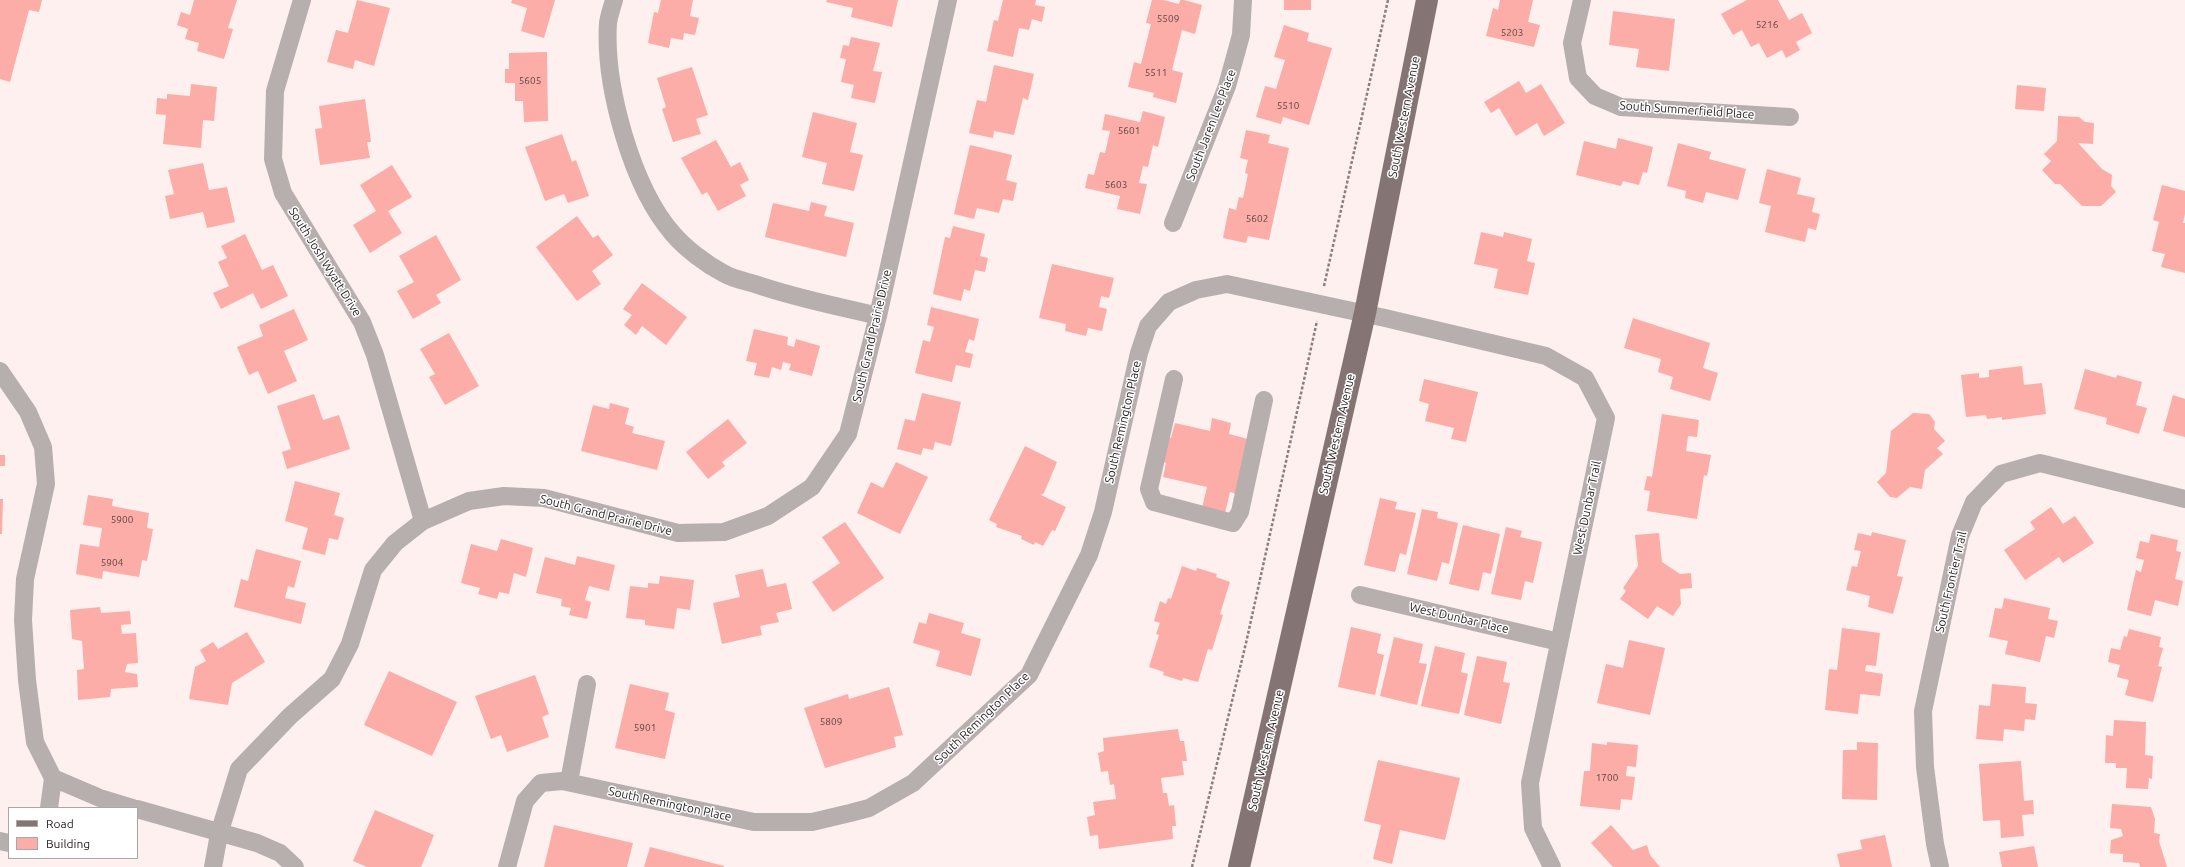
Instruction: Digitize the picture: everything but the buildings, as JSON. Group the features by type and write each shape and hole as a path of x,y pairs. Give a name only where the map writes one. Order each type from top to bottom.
{"main road":[{"name":"South Western Avenue","path":"1239,867 1364,313 1427,0"}],"street":[{"name":"South Josh Wyatt Drive","path":"302,0 275,91 273,159 283,193 341,285 367,335 375,355 423,521"},
{"path":"614,0 608,22 608,41 613,89 626,143 647,194 673,234 697,256 724,274 781,293 878,316"},
{"name":"South Grand Prairie Drive","path":"213,867 219,834 239,769 290,716 332,679 350,644 373,570 395,543 423,521 469,501 504,496 544,498 678,533 724,532 768,516 812,487 848,434 878,316 948,0"},
{"name":"South Jaren Lee Place","path":"1173,223 1227,86 1241,35 1243,0"},
{"name":"South Summerfield Place","path":"1582,0 1572,43 1578,78 1595,96 1621,107 1790,117"},
{"name":"South Remington Place","path":"507,867 525,801 541,783 562,781 569,782 754,822 812,822 869,808 913,783 1029,675 1089,555 1103,512 1139,353 1148,326 1169,302 1196,290 1226,284 1364,313"},
{"name":"West Dunbar Trail","path":"1364,313 1546,356 1586,378 1606,418 1530,783 1533,828 1552,867"},
{"path":"0,372 28,412 43,447 46,484 25,579 24,620 27,680 36,742 53,778 49,807"},
{"path":"1174,379 1150,489 1154,502 1233,524 1240,512 1264,400"},
{"name":"South Frontier Trail","path":"1940,867 1935,844 1925,767 1923,711 1960,536 1974,502 2001,474 2040,463 2185,499"},
{"name":"West Dunbar Place","path":"1360,595 1559,642"},
{"path":"569,782 587,684"},
{"path":"53,778 100,798 130,807"},
{"path":"138,809 219,834 257,843 280,853 295,867"}],"path":[{"path":"1192,867 1246,644"}]}
